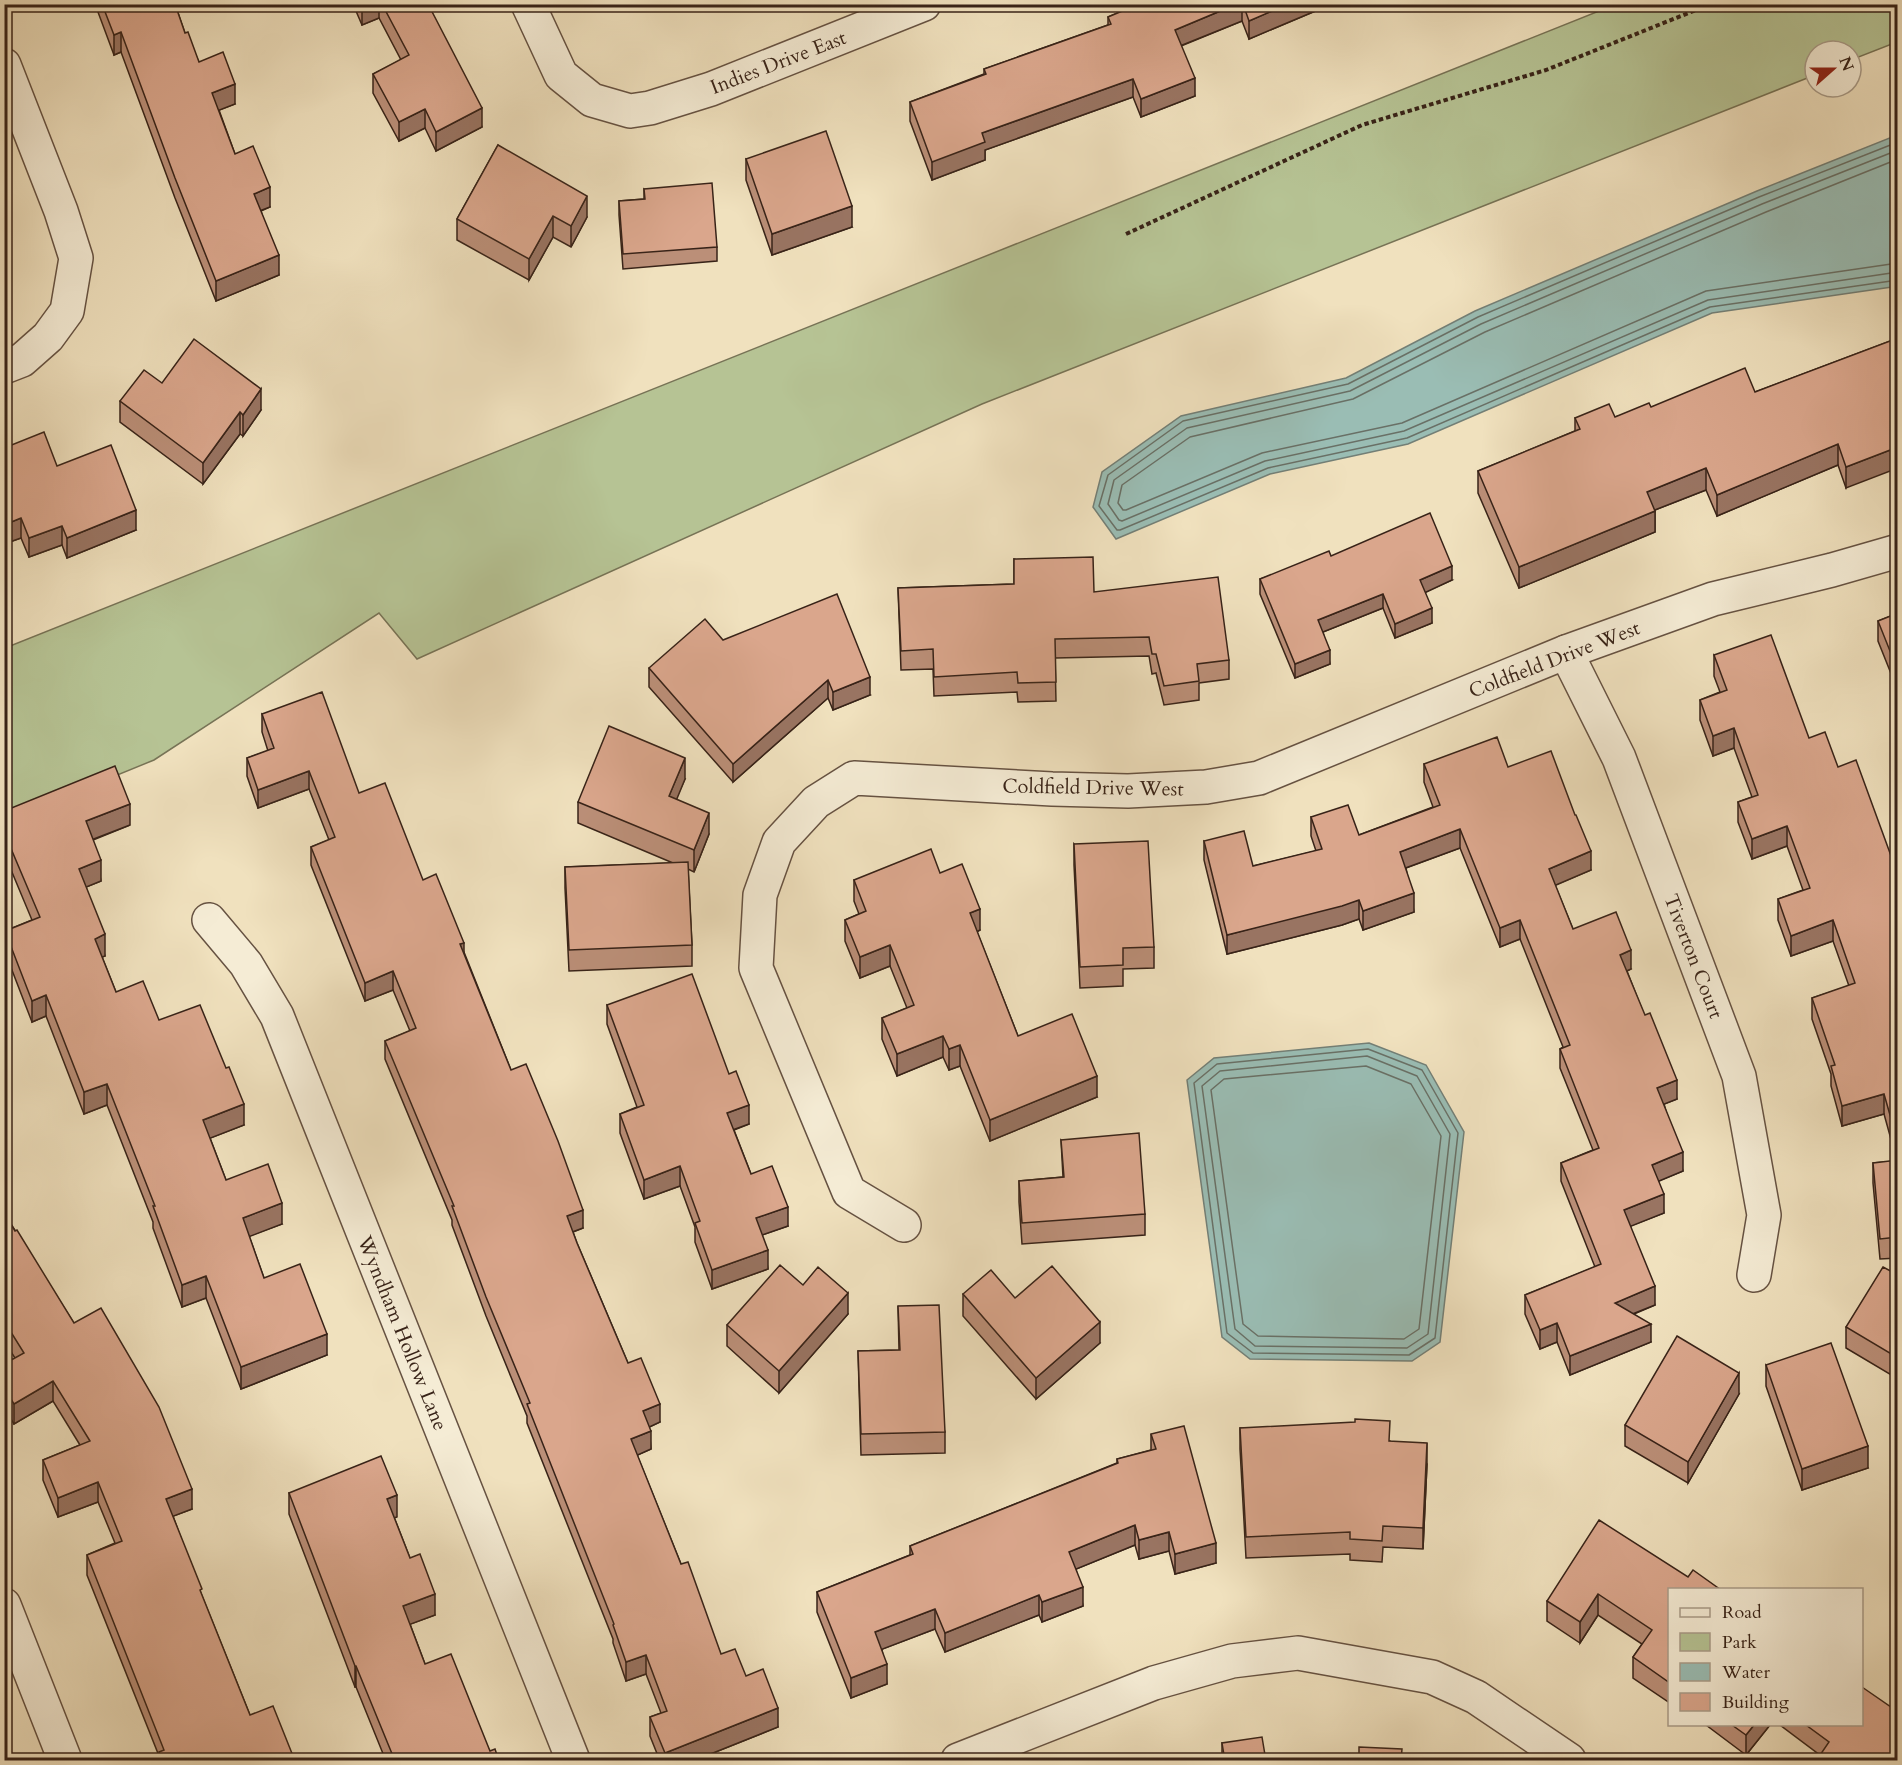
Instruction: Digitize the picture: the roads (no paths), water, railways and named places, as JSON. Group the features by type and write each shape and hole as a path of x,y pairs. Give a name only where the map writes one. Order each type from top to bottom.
{"street":[{"name":"Indies Drive East","path":"528,4 561,75 592,100 630,111 650,108 711,89 924,4"},
{"path":"4,65 62,211 76,258 67,311 48,337 22,360 4,367"},
{"name":"Coldfield Drive West","path":"904,1225 849,1192 756,968 760,895 779,842 816,802 854,778 1128,791 1206,787 1259,778 1566,652 1713,598 1832,570 1898,551"},
{"name":"Tiverton Court","path":"1566,652 1619,758 1739,1076 1764,1215 1754,1275"},
{"name":"Wyndham Hollow Lane","path":"209,920 246,964 277,1016 573,1761"},
{"path":"4,1605 65,1761"},
{"path":"958,1761 1155,1683 1232,1661 1298,1653 1432,1677 1476,1697 1569,1761"}],"water":[{"path":"1897,135 1897,285 1712,313 1408,444 1270,474 1116,539 1093,507 1102,472 1181,416 1346,378 1475,311 1757,191"},
{"path":"1369,1043 1426,1065 1464,1132 1440,1342 1412,1361 1250,1359 1222,1337 1187,1080 1214,1058"}]}
